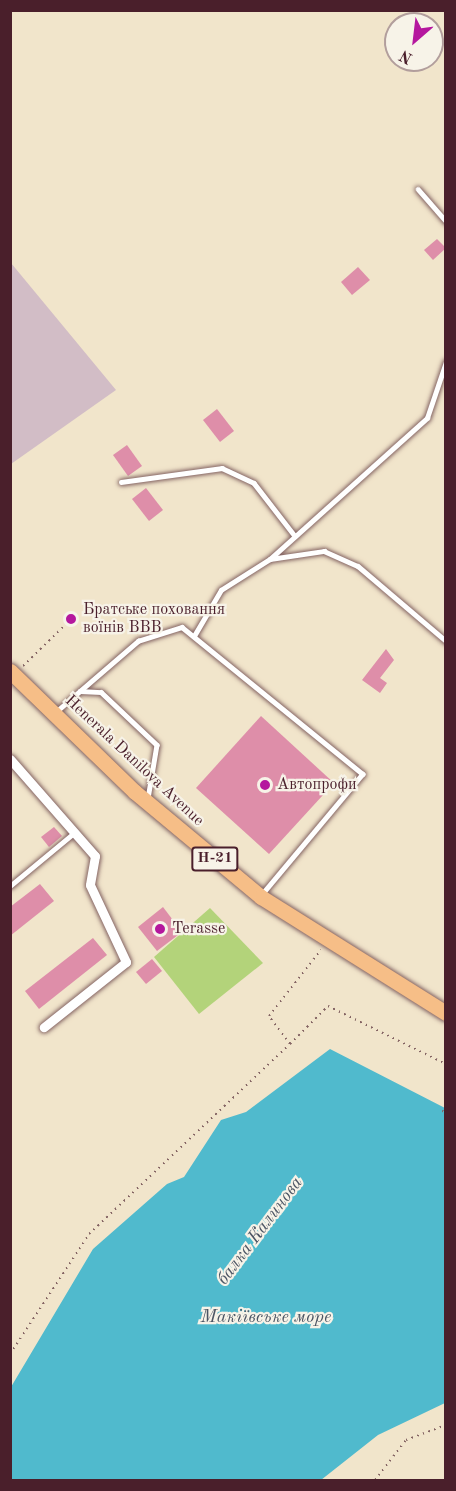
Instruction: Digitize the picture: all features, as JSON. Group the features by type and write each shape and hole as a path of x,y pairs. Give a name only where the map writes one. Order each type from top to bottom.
{"main road":[{"name":"Henerala Danilova Avenue","path":"14,677 147,802 261,897 327,942 446,1014"}],"street":[{"path":"10,759 95,856 90,885 126,962 44,1027"}],"lane":[{"path":"418,189 446,221"},
{"path":"194,636 221,590 270,560 427,418 446,362"},
{"path":"121,482 222,468 254,483 295,536"},
{"path":"270,560 324,551 349,562 446,641"},
{"path":"54,713 138,641 182,627 363,774 261,897"},
{"path":"80,691 101,692 157,745 147,802"},
{"path":"10,886 75,832"}],"path":[{"path":"14,677 66,624"},
{"path":"290,1044 269,1016 327,942"},
{"path":"10,1354 89,1234 191,1132 290,1044 328,1006 446,1064"},
{"path":"375,1480 406,1440 446,1425"}],"shaded area":[{"path":"11,263 116,390 10,464"}],"green space":[{"path":"210,908 263,963 199,1014 154,957"}],"water":[{"name":"Макіївське море","path":"330,1049 445,1108 445,1403 378,1435 321,1480 11,1480 11,1387 93,1249 167,1184 184,1177 221,1120 246,1112"}],"building":[{"path":"437,239 446,248 433,260 424,250"},
{"path":"358,267 370,280 352,295 341,282"},
{"path":"217,409 234,431 220,442 203,420"},
{"path":"127,445 142,466 128,476 113,455"},
{"path":"146,488 163,510 149,521 132,499"},
{"path":"386,649 394,660 380,678 387,683 380,693 362,680"},
{"name":"Автопрофи","path":"261,716 334,783 269,854 196,788"},
{"path":"54,827 62,836 49,847 41,837"},
{"path":"40,884 54,901 10,936 10,907"},
{"name":"Terasse","path":"163,907 182,932 157,951 138,927"},
{"path":"93,938 107,955 39,1009 25,991"},
{"path":"152,959 162,971 146,984 136,972"}],"place":[{"name":"Братське поховання воїнів ВВВ","path":"71,619"},
{"name":"Автопрофи","path":"265,785"},
{"name":"Terasse","path":"160,929"}],"water label":[{"name":"балка Калинова","path":"260,1231"}]}
